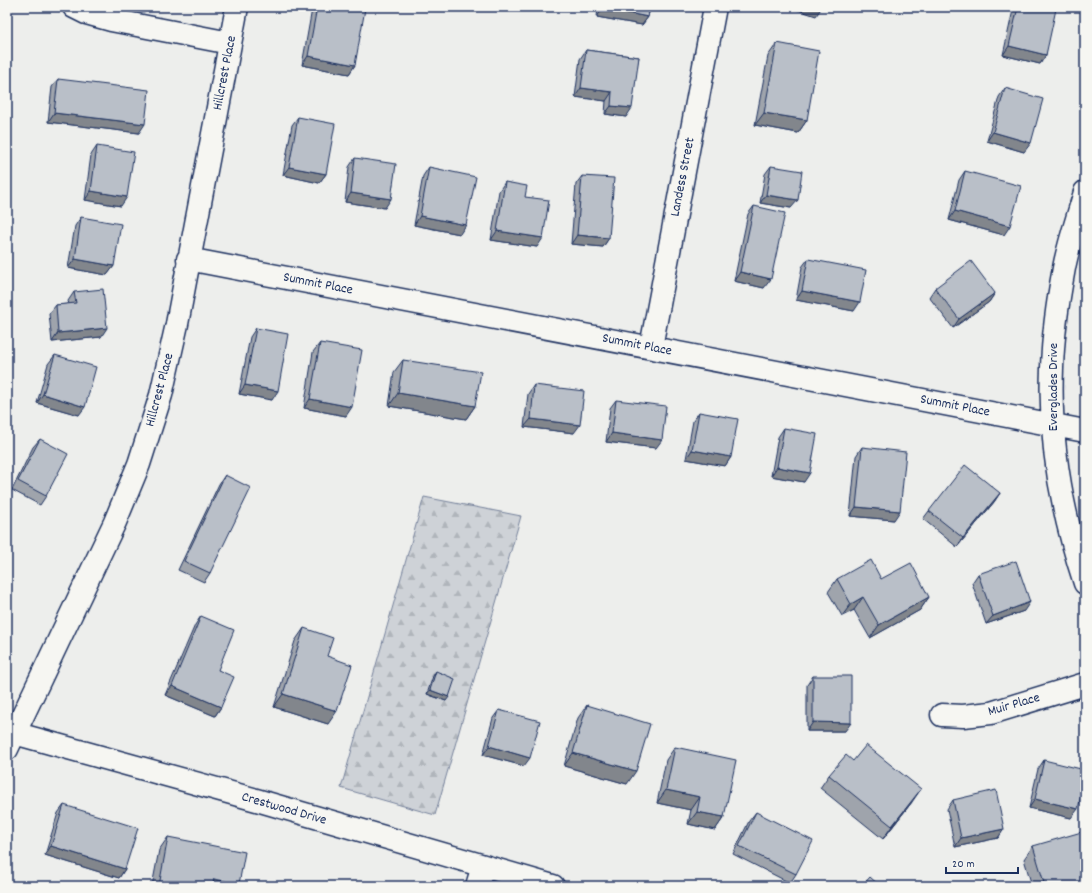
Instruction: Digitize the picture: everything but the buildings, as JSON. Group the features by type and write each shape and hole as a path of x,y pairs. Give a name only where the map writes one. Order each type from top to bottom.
{"street":[{"path":"74,7 86,13 111,20 230,43"},
{"name":"Hillcrest Place","path":"11,741 115,522 139,464 160,394 176,324 237,7"},
{"name":"Landess Street","path":"651,347 715,7"},
{"name":"Everglades Drive","path":"1085,192 1064,267 1055,328 1052,368 1053,424 1061,496 1077,559 1085,583"},
{"name":"Summit Place","path":"188,259 1085,431"},
{"name":"Muir Place","path":"942,715 963,716 991,713 1085,684"},
{"name":"Crestwood Drive","path":"11,741 260,801 480,876 553,886"}],"green space":[{"path":"424,497 521,516 435,815 341,788"}]}
